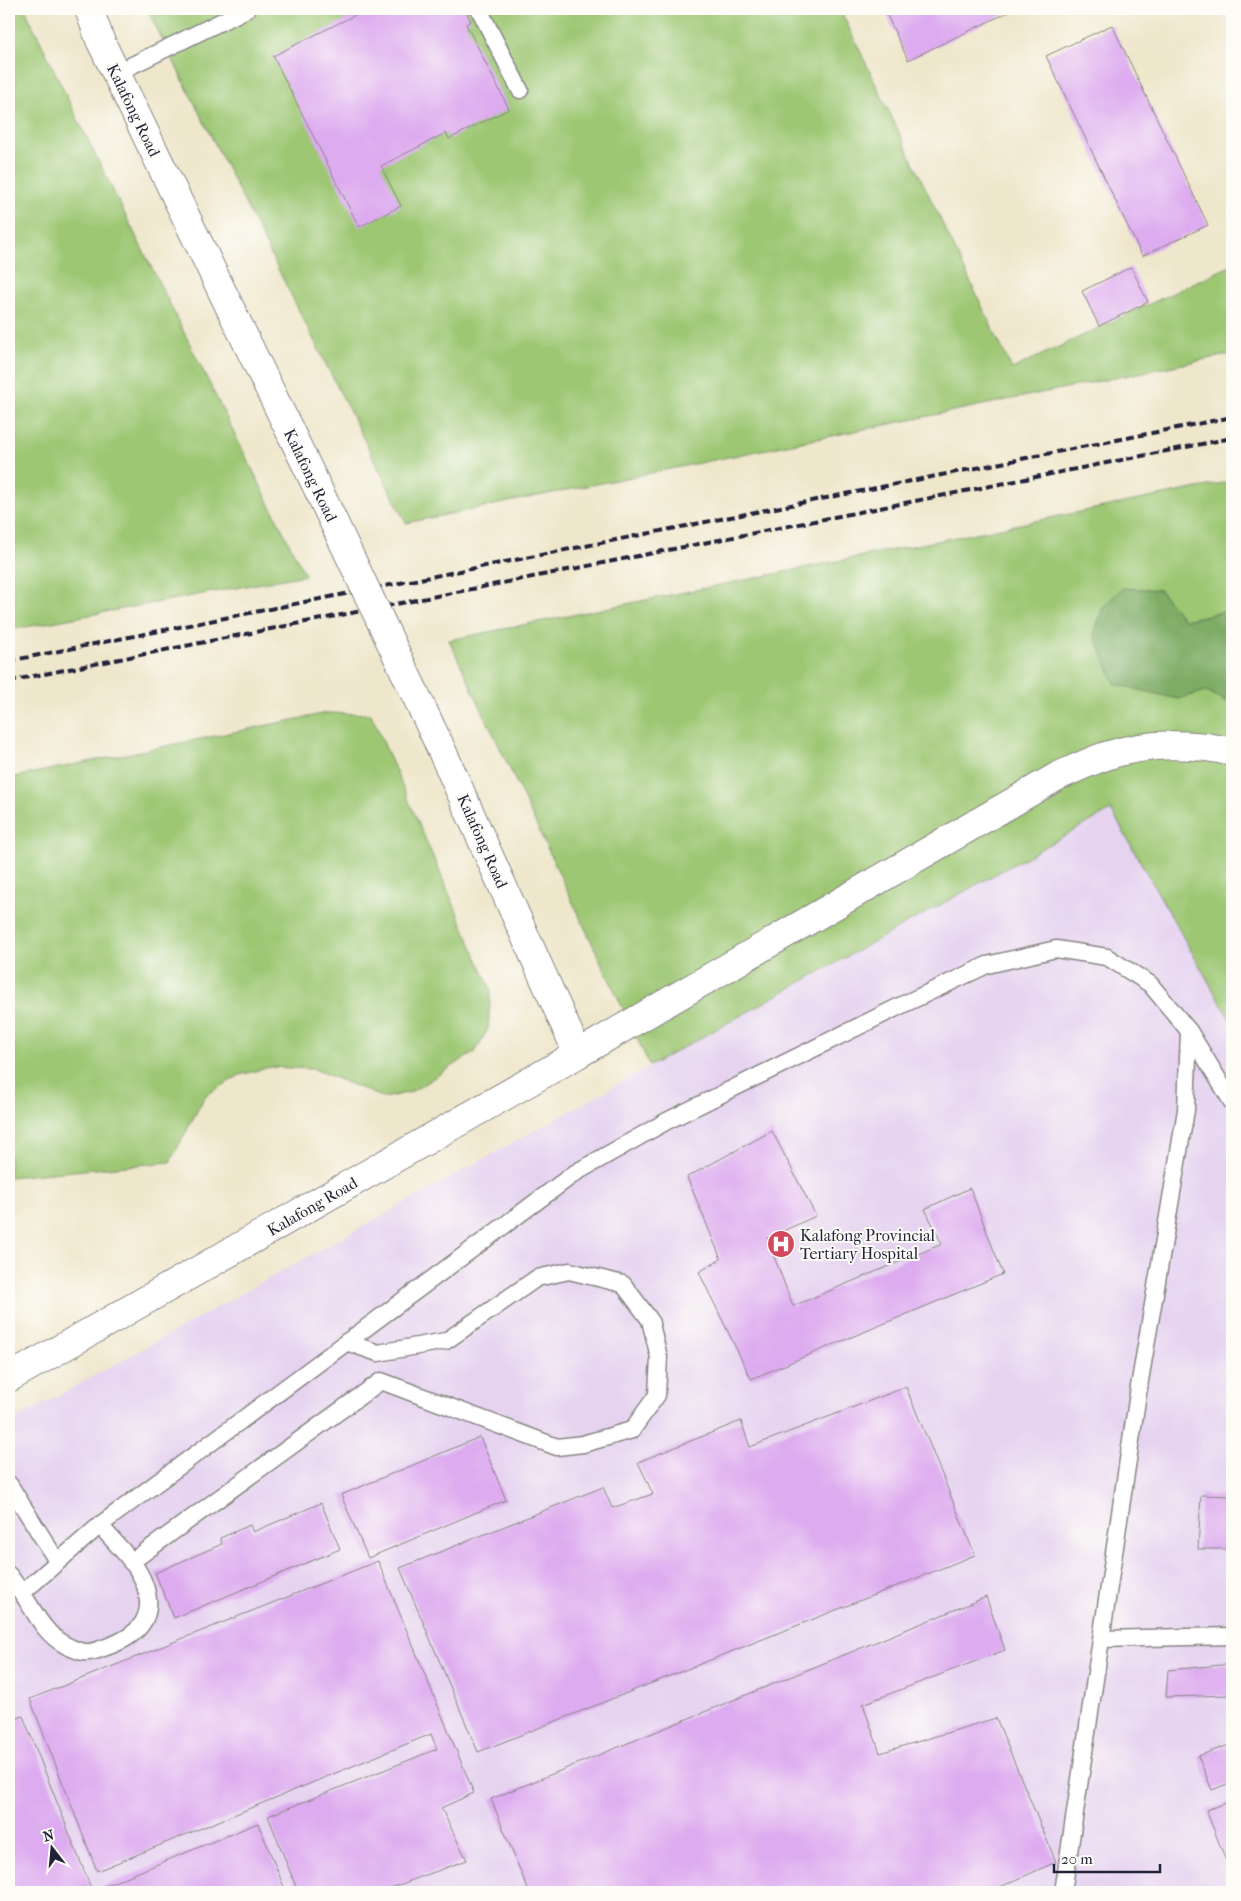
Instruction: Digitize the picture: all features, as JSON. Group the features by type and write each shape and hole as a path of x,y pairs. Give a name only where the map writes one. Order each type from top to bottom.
{"street":[{"name":"Kalafong Road","path":"79,9 100,40"},
{"name":"Kalafong Road","path":"9,1378 578,1054 438,742 318,489 100,40 89,9"},
{"path":"578,1054 1058,776 1109,755 1159,745 1218,748 1232,752"}],"lane":[{"path":"116,73 247,9"},
{"path":"479,9 520,90"},
{"path":"22,1593 100,1526 575,1173 667,1121 987,965 1056,949 1107,957 1150,984 1189,1031 1232,1102"},
{"path":"1063,1892 1139,1386 1186,1110 1189,1031"},
{"path":"346,1342 378,1353 446,1341 537,1278 569,1271 622,1284 650,1320 659,1357 657,1394 632,1430 584,1444 557,1447 381,1381"},
{"path":"378,1353 381,1381"},
{"path":"132,1562 381,1381"},
{"path":"9,1484 57,1561"},
{"path":"9,1575 46,1628 60,1642 84,1652 95,1651 125,1640 140,1629 148,1611 145,1586 132,1562 100,1526"},
{"path":"1101,1639 1232,1636"}],"shaded area":[{"name":"Kalafong Provincial Tertiary Hospital","path":"1111,810 1232,1023 1232,1892 9,1892 9,1423"}],"green space":[{"path":"9,9 25,9 76,116 305,575 9,630"},
{"path":"147,9 840,9 1012,369 1232,265 1232,354 406,523"},
{"path":"1232,481 1232,607 1223,612 1184,620 1160,590 1178,699 1206,691 1232,704 1232,1023 1111,810 650,1066 449,640"},
{"path":"1122,588 1160,590 1184,620 1223,612 1232,607 1232,704 1206,691 1178,699 1115,684 1094,634 1103,607"},
{"path":"327,713 371,714 491,990 488,1029 475,1052 411,1092 384,1098 314,1069 270,1067 240,1075 205,1096 170,1162 9,1177 9,778"}],"building":[{"path":"367,9 465,9 471,21 466,24 509,109 449,139 446,133 381,166 401,206 359,227 273,56"},
{"path":"884,9 1015,9 908,60"},
{"path":"1112,25 1208,225 1142,256 1046,56"},
{"path":"1131,267 1148,302 1099,326 1082,291"},
{"path":"772,1131 816,1216 767,1238 793,1306 942,1244 925,1209 970,1188 1003,1274 751,1379 699,1272 721,1259 687,1177"},
{"path":"906,1387 975,1555 478,1752 400,1568 603,1487 612,1508 653,1494 638,1462 741,1421 750,1447"},
{"path":"480,1437 506,1500 368,1558 341,1495"},
{"path":"1201,1495 1232,1496 1232,1549 1198,1549"},
{"path":"321,1503 340,1549 174,1618 155,1573 222,1544 220,1538 250,1525 253,1532"},
{"path":"378,1561 474,1793 441,1808 467,1860 380,1892 336,1892 333,1885 318,1892 298,1892 268,1816 437,1749 431,1734 97,1871 30,1699"},
{"path":"986,1597 1005,1650 863,1704 880,1753 996,1718 1056,1862 989,1892 529,1892 491,1799"},
{"path":"1232,1664 1232,1695 1166,1697 1168,1670"},
{"path":"23,1716 92,1891 258,1823 286,1892 9,1892 9,1721"},
{"path":"1232,1744 1232,1782 1212,1790 1198,1756"},
{"path":"1232,1801 1232,1862 1227,1863 1206,1810"}],"railway":[{"path":"9,661 1232,417"},
{"path":"9,681 1232,438"}],"place":[{"name":"Kalafong Provincial Tertiary Hospital","path":"781,1244"}]}
